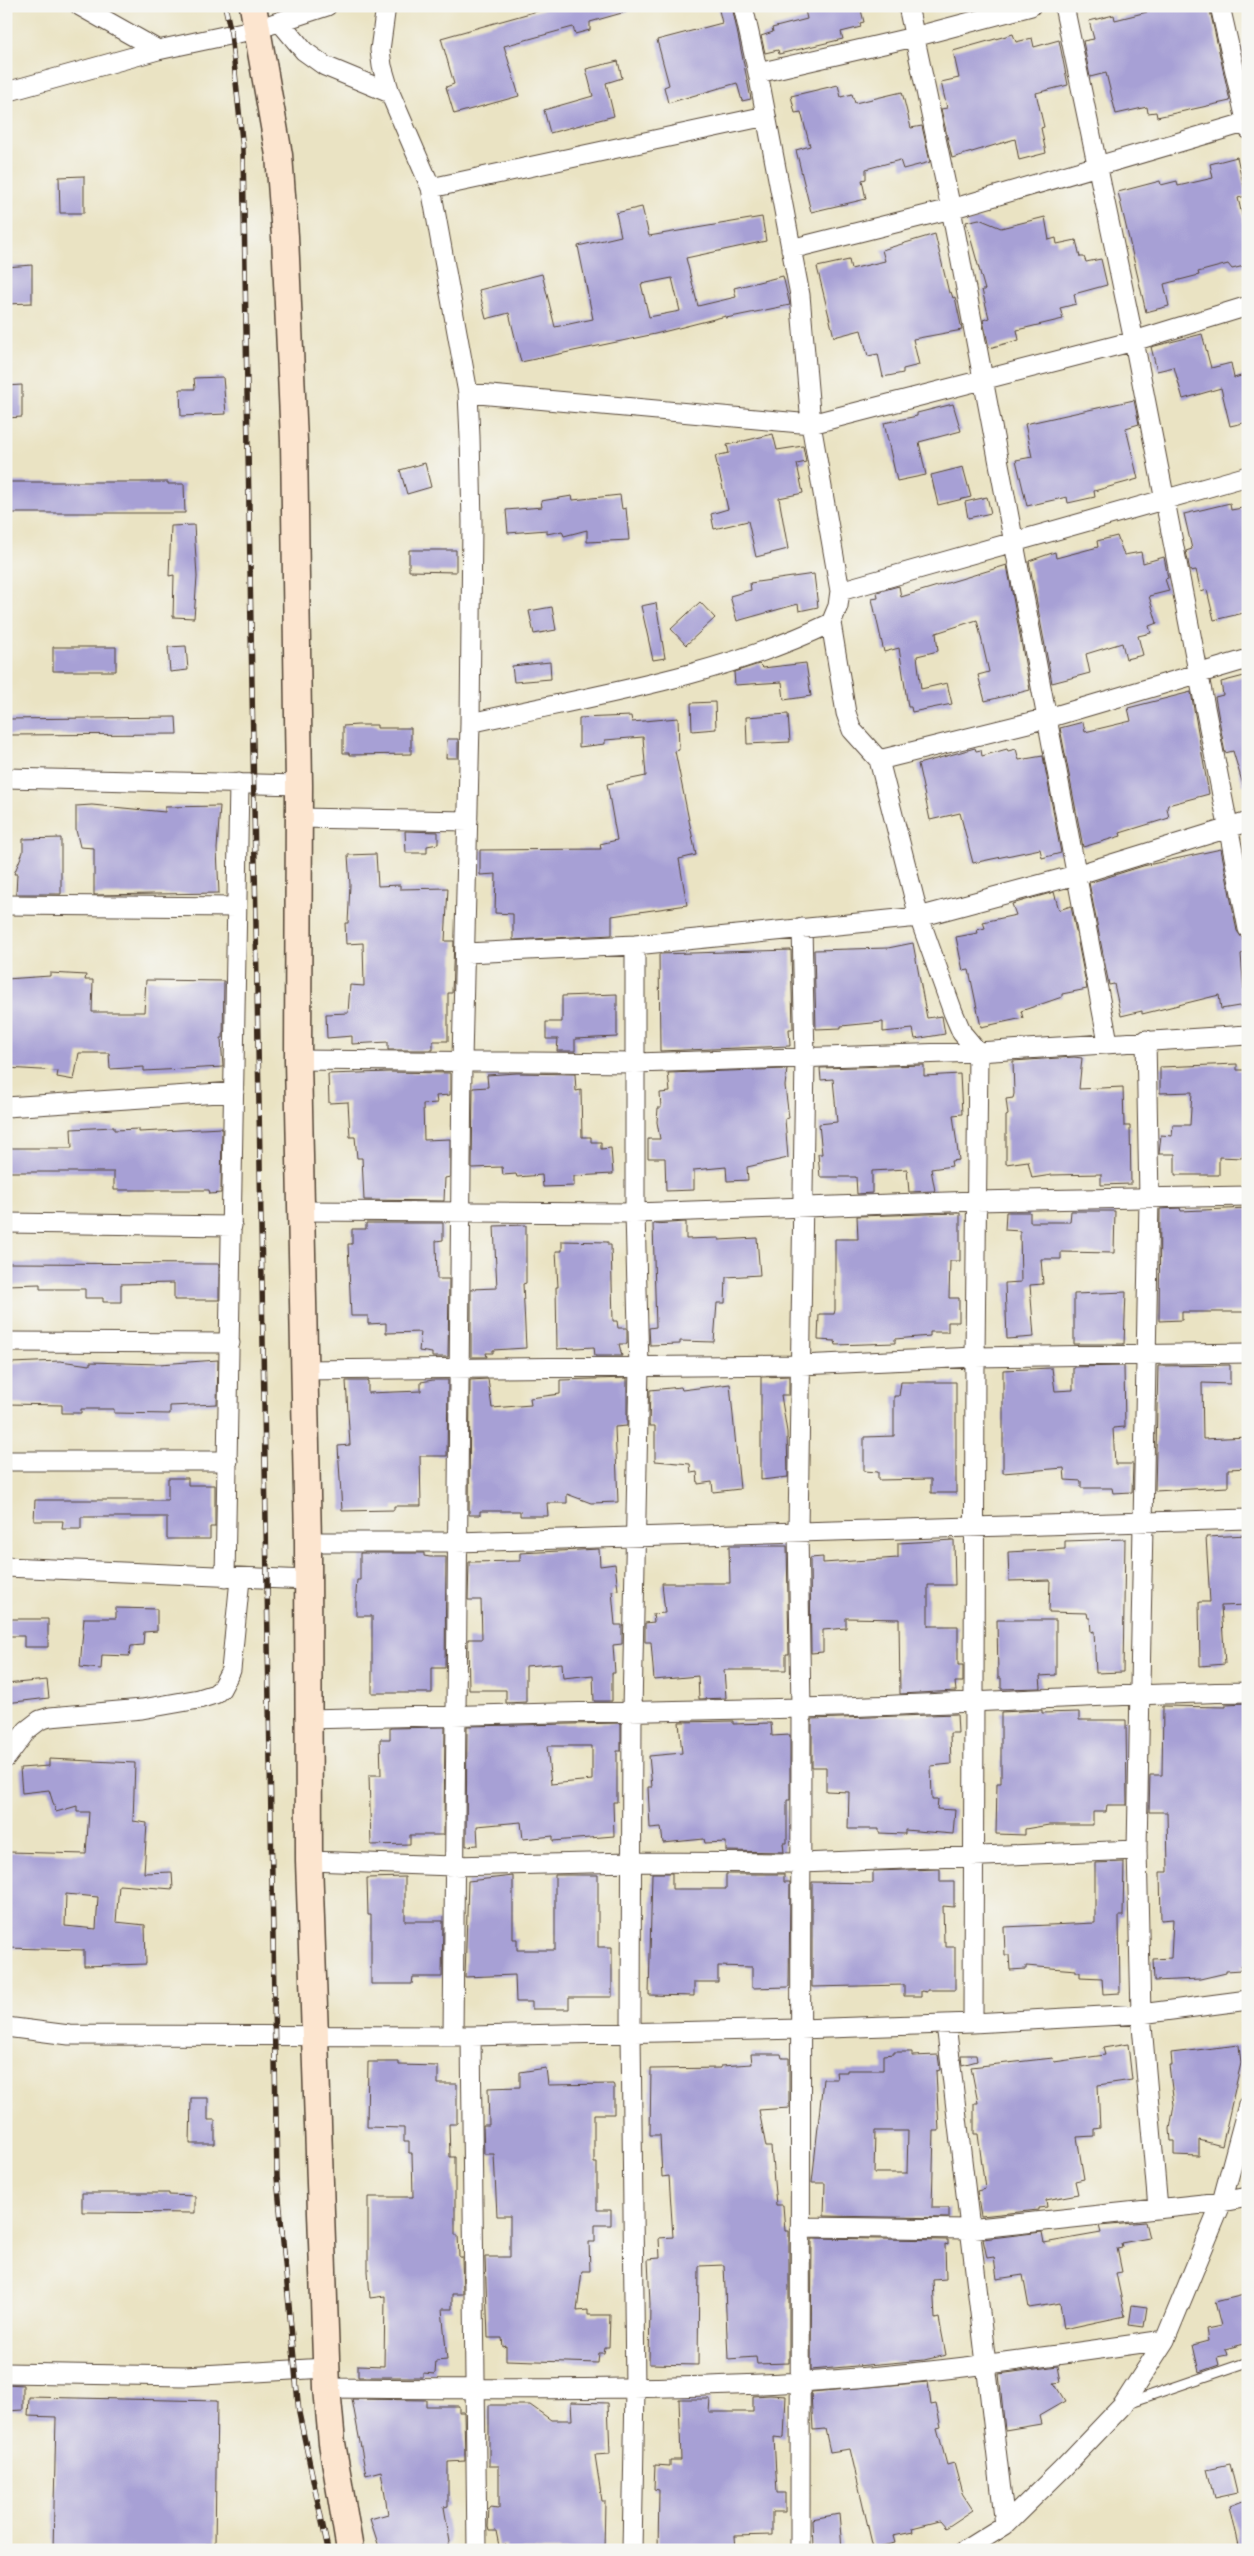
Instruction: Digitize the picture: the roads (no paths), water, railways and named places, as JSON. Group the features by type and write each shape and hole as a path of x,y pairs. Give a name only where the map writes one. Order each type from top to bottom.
{"street":[{"path":"80,6 158,50"},
{"path":"6,92 263,19 326,6"},
{"path":"386,6 380,50 390,93 431,188 468,393 472,522 470,723 462,1060 461,1370 456,1542 453,1866 462,2036 474,2389 477,2550"},
{"path":"743,6 758,73 800,296 811,424 840,591 838,606 831,623 849,722 852,730 879,760 919,917 962,1033 978,1052 973,2024"},
{"path":"908,6 951,209 1108,1042"},
{"path":"758,73 914,37 1031,6"},
{"path":"1064,6 1134,341 1248,929"},
{"path":"791,249 951,209 1247,125 1220,6"},
{"path":"263,19 325,66 390,93"},
{"path":"263,19 279,155 286,256 294,450 299,785 298,1060 308,1542 309,1861 327,2378 332,2443 350,2550"},
{"path":"431,188 766,116"},
{"path":"468,393 811,424 1134,341 1248,306"},
{"path":"840,591 1248,476"},
{"path":"470,723 690,674 794,640 831,623"},
{"path":"879,760 1048,718 1248,659"},
{"path":"6,778 299,785"},
{"path":"6,1758 27,1730 45,1719 142,1709 215,1694 227,1682 231,1670 232,1578 228,1461 239,783"},
{"path":"298,818 468,821"},
{"path":"466,953 635,945 919,917 1076,875 1248,822"},
{"path":"6,905 237,907"},
{"path":"800,2550 802,2382 800,2227 801,1708 798,1531 804,1208 805,1057 802,928"},
{"path":"632,2550 635,2389 631,2032 632,1710 639,1367 635,1212 635,945"},
{"path":"298,1060 636,1063 978,1052 1108,1042 1248,1035"},
{"path":"1146,1040 1149,1199 1137,1850 1141,2014 1158,2208"},
{"path":"6,1107 234,1092"},
{"path":"300,1211 461,1213 635,1212 976,1201 1248,1196"},
{"path":"6,1223 232,1226"},
{"path":"6,1342 230,1344"},
{"path":"304,1370 461,1370 801,1365 975,1358 1248,1353"},
{"path":"6,1462 228,1461"},
{"path":"308,1542 456,1542 1248,1519"},
{"path":"6,1567 308,1580"},
{"path":"308,1719 632,1710 801,1708 1141,1693 1248,1692"},
{"path":"309,1861 453,1866 632,1862 801,1863 1137,1850"},
{"path":"6,2027 69,2035 315,2034 462,2036 800,2029 973,2024 1141,2014 1248,2000"},
{"path":"946,2024 1004,2525"},
{"path":"965,2550 1004,2525 1123,2405 1165,2340 1222,2202 1248,2105"},
{"path":"800,2227 969,2229 1222,2202 1248,2197"},
{"path":"6,2373 327,2378 474,2389 635,2389 802,2382 984,2365 1165,2340"}],"lane":[{"path":"1123,2405 1248,2362"}],"railway":[{"path":"225,6 231,33 243,150 277,2177 299,2413 328,2550"}]}
